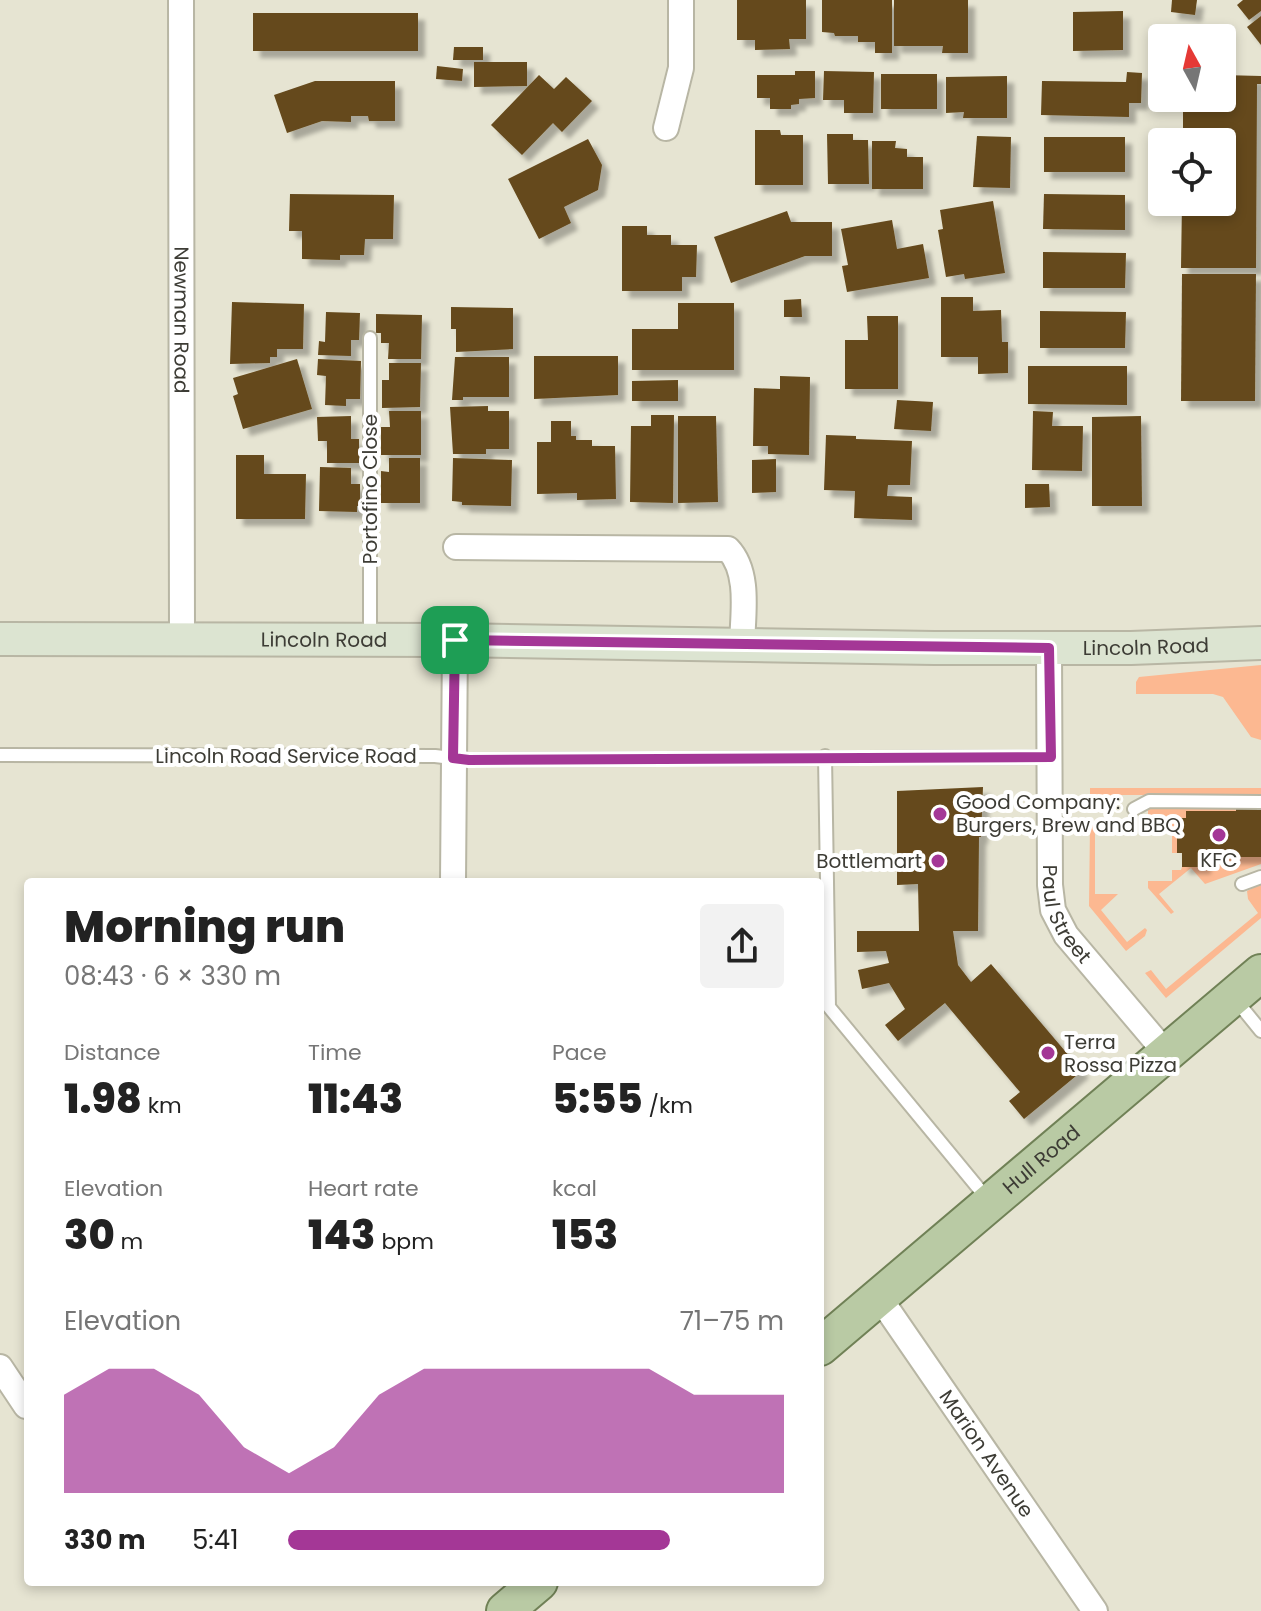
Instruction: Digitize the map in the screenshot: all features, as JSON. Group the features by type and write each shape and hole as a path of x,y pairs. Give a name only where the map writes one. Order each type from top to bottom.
{"main road":[{"name":"Lincoln Road","path":"0,639 455,640 1049,648 1261,643"},
{"name":"Hull Road","path":"824,1344 1261,973"},
{"path":"505,1611 534,1586"}],"street":[{"name":"Newman Road","path":"181,0 182,639"},
{"path":"666,128 681,68 681,0"},
{"path":"456,547 728,549 737,559 743,588 742,644"},
{"path":"453,878 455,640"},
{"name":"Paul Street","path":"1049,648 1051,899 1058,921 1083,958 1166,1053"},
{"name":"Marion Avenue","path":"879,1297 1095,1611"},
{"path":"0,1367 24,1403"}],"lane":[{"name":"Portofino Close","path":"370,338 370,640"},
{"name":"Lincoln Road Service Road","path":"0,755 469,760 1051,757"},
{"path":"825,756 829,1007 991,1204"},
{"path":"1134,809 1149,801 1261,802"},
{"path":"1242,884 1261,877"},
{"path":"1233,996 1261,1031"}],"shaded area":[{"path":"1261,665 1261,740 1251,737 1223,697 1213,694 1136,694 1139,677"},
{"path":"1090,788 1261,788 1261,795 1090,795"},
{"path":"1148,807 1235,807 1236,811 1186,811 1186,818 1177,818 1177,853 1172,853 1172,820 1148,817"},
{"path":"1090,825 1118,825 1118,831 1095,831 1095,894 1118,894 1101,910 1127,942 1145,928 1147,930 1145,936 1126,951 1089,906"},
{"path":"1204,853 1261,857 1261,864 1205,884 1191,868 1159,894 1174,912 1171,914 1148,888 1148,881 1172,881 1172,870 1181,870 1182,867 1204,867"},
{"path":"1261,884 1261,918 1166,998 1145,973 1151,970 1166,989 1258,913 1248,899 1247,891"}],"building":[{"path":"737,0 806,0 806,39 789,39 790,49 755,50 755,40 737,40"},
{"path":"822,0 892,0 892,53 875,53 875,42 858,42 858,36 835,36 834,33 822,32"},
{"path":"894,0 968,0 968,53 942,53 943,46 894,46"},
{"path":"1172,0 1197,0 1195,15 1171,12"},
{"path":"1243,0 1261,0 1261,11 1249,20 1237,5"},
{"path":"1123,11 1123,50 1073,51 1073,12"},
{"path":"253,13 418,13 418,51 253,51"},
{"path":"1261,16 1261,45 1247,27"},
{"path":"454,47 483,47 483,60 453,60"},
{"path":"474,62 527,62 527,86 474,87"},
{"path":"437,66 463,69 462,81 436,79"},
{"path":"795,71 815,71 815,98 799,99 799,104 791,105 791,109 770,109 770,98 757,98 757,75 795,75"},
{"path":"824,71 874,72 873,113 844,113 844,100 823,100"},
{"path":"1127,72 1142,73 1141,103 1129,103 1129,117 1041,115 1042,81 1126,82"},
{"path":"881,74 937,74 937,109 881,109"},
{"path":"539,75 554,89 566,77 592,101 562,132 553,123 522,155 491,125"},
{"path":"1236,75 1261,76 1261,84 1257,84 1256,268 1181,268 1182,216 1236,216 1236,128 1183,128 1183,112 1236,112"},
{"path":"1007,76 1007,118 963,118 964,112 946,113 946,77"},
{"path":"315,81 395,81 395,121 369,121 368,116 351,116 351,122 322,121 287,133 274,95"},
{"path":"755,130 780,130 781,135 803,135 803,185 755,185"},
{"path":"827,134 853,134 853,140 868,140 869,184 828,184"},
{"path":"977,136 1011,137 1010,188 973,187"},
{"path":"1044,137 1125,137 1125,172 1044,172"},
{"path":"588,139 602,165 598,190 564,207 571,223 539,239 508,179"},
{"path":"872,141 896,141 895,148 907,149 907,157 923,157 923,189 872,189"},
{"path":"290,194 394,195 393,239 365,239 364,255 340,255 340,260 302,259 302,231 289,231"},
{"path":"1044,194 1125,195 1125,230 1043,229"},
{"path":"993,201 1005,273 965,279 964,274 946,277 938,230 943,229 940,210"},
{"path":"787,211 791,222 832,222 832,256 805,256 731,283 714,237"},
{"path":"892,220 897,249 923,244 929,278 847,292 842,266 848,265 841,229"},
{"path":"622,226 647,226 647,235 671,235 671,245 697,245 696,277 682,277 682,291 622,291"},
{"path":"1043,252 1126,253 1125,288 1043,288"},
{"path":"1182,274 1256,274 1255,401 1181,401"},
{"path":"941,297 973,297 973,311 1001,310 1002,342 1008,342 1008,373 978,374 978,357 941,357"},
{"path":"801,299 802,317 784,317 784,300"},
{"path":"232,302 304,304 303,349 277,349 277,357 270,357 270,363 230,364"},
{"path":"678,303 734,303 734,370 632,370 632,329 678,329"},
{"path":"451,307 513,308 513,349 456,352 456,329 451,329"},
{"path":"1040,311 1126,312 1125,348 1040,348"},
{"path":"326,312 360,313 359,340 351,340 351,356 318,355 319,341 325,342"},
{"path":"376,314 422,315 421,359 388,359 389,343 381,343 381,333 376,333"},
{"path":"867,316 898,316 898,389 845,389 845,340 868,340"},
{"path":"534,356 618,356 618,395 534,399"},
{"path":"455,357 509,357 509,397 463,397 463,400 452,400"},
{"path":"297,359 312,409 243,429 233,396 238,394 233,378"},
{"path":"318,359 361,361 360,399 346,399 346,406 325,405 326,376 317,375"},
{"path":"389,363 421,363 420,407 382,408 382,380 389,380"},
{"path":"1028,366 1127,366 1127,405 1028,404"},
{"path":"780,376 810,377 809,455 768,454 768,446 753,446 754,388 780,389"},
{"path":"678,380 678,401 632,401 632,381"},
{"path":"897,400 933,402 931,431 894,429"},
{"path":"488,406 488,411 509,411 509,449 486,449 486,454 453,454 450,407"},
{"path":"389,411 421,411 421,455 381,455 381,427 390,427"},
{"path":"1033,411 1053,412 1052,426 1083,426 1082,471 1032,470"},
{"path":"651,415 674,415 673,503 630,502 631,426 651,426"},
{"path":"351,416 351,439 359,439 359,463 327,463 327,441 318,441 317,417"},
{"path":"678,416 716,416 718,502 678,503"},
{"path":"1141,416 1142,506 1092,506 1092,417"},
{"path":"551,421 571,421 571,436 576,436 576,440 592,440 592,446 615,446 616,499 577,500 577,493 537,494 537,442 551,442"},
{"path":"826,435 912,441 910,485 888,485 887,496 912,497 912,520 854,518 855,491 824,490"},
{"path":"236,455 264,455 264,474 306,474 305,519 236,519"},
{"path":"389,458 420,458 420,503 381,503 381,471 389,472"},
{"path":"453,458 512,460 511,506 462,505 462,502 452,501"},
{"path":"776,459 776,492 752,493 752,460"},
{"path":"320,467 351,468 351,484 360,484 357,512 319,511"},
{"path":"1025,484 1049,484 1050,507 1025,508"},
{"path":"983,787 978,931 953,931 958,965 971,982 991,964 1082,1071 1024,1119 1009,1101 1020,1092 945,1003 898,1041 885,1025 905,1009 889,983 862,989 858,970 889,963 886,951 857,952 857,931 919,931 918,884 897,885 897,791"},
{"name":"KFC","path":"1236,794 1251,794 1251,808 1261,807 1261,857 1223,857 1223,854 1204,853 1204,867 1182,867 1182,853 1177,853 1177,818 1186,818 1186,811 1236,811"}],"place":[{"name":"Good Company: Burgers, Brew and BBQ","path":"940,814"},
{"name":"KFC","path":"1219,835"},
{"name":"Bottlemart","path":"938,861"},
{"name":"Terra Rossa Pizza","path":"1048,1053"}],"route":[{"path":"455,640 1049,648 1051,757 453,758 455,640"}]}
